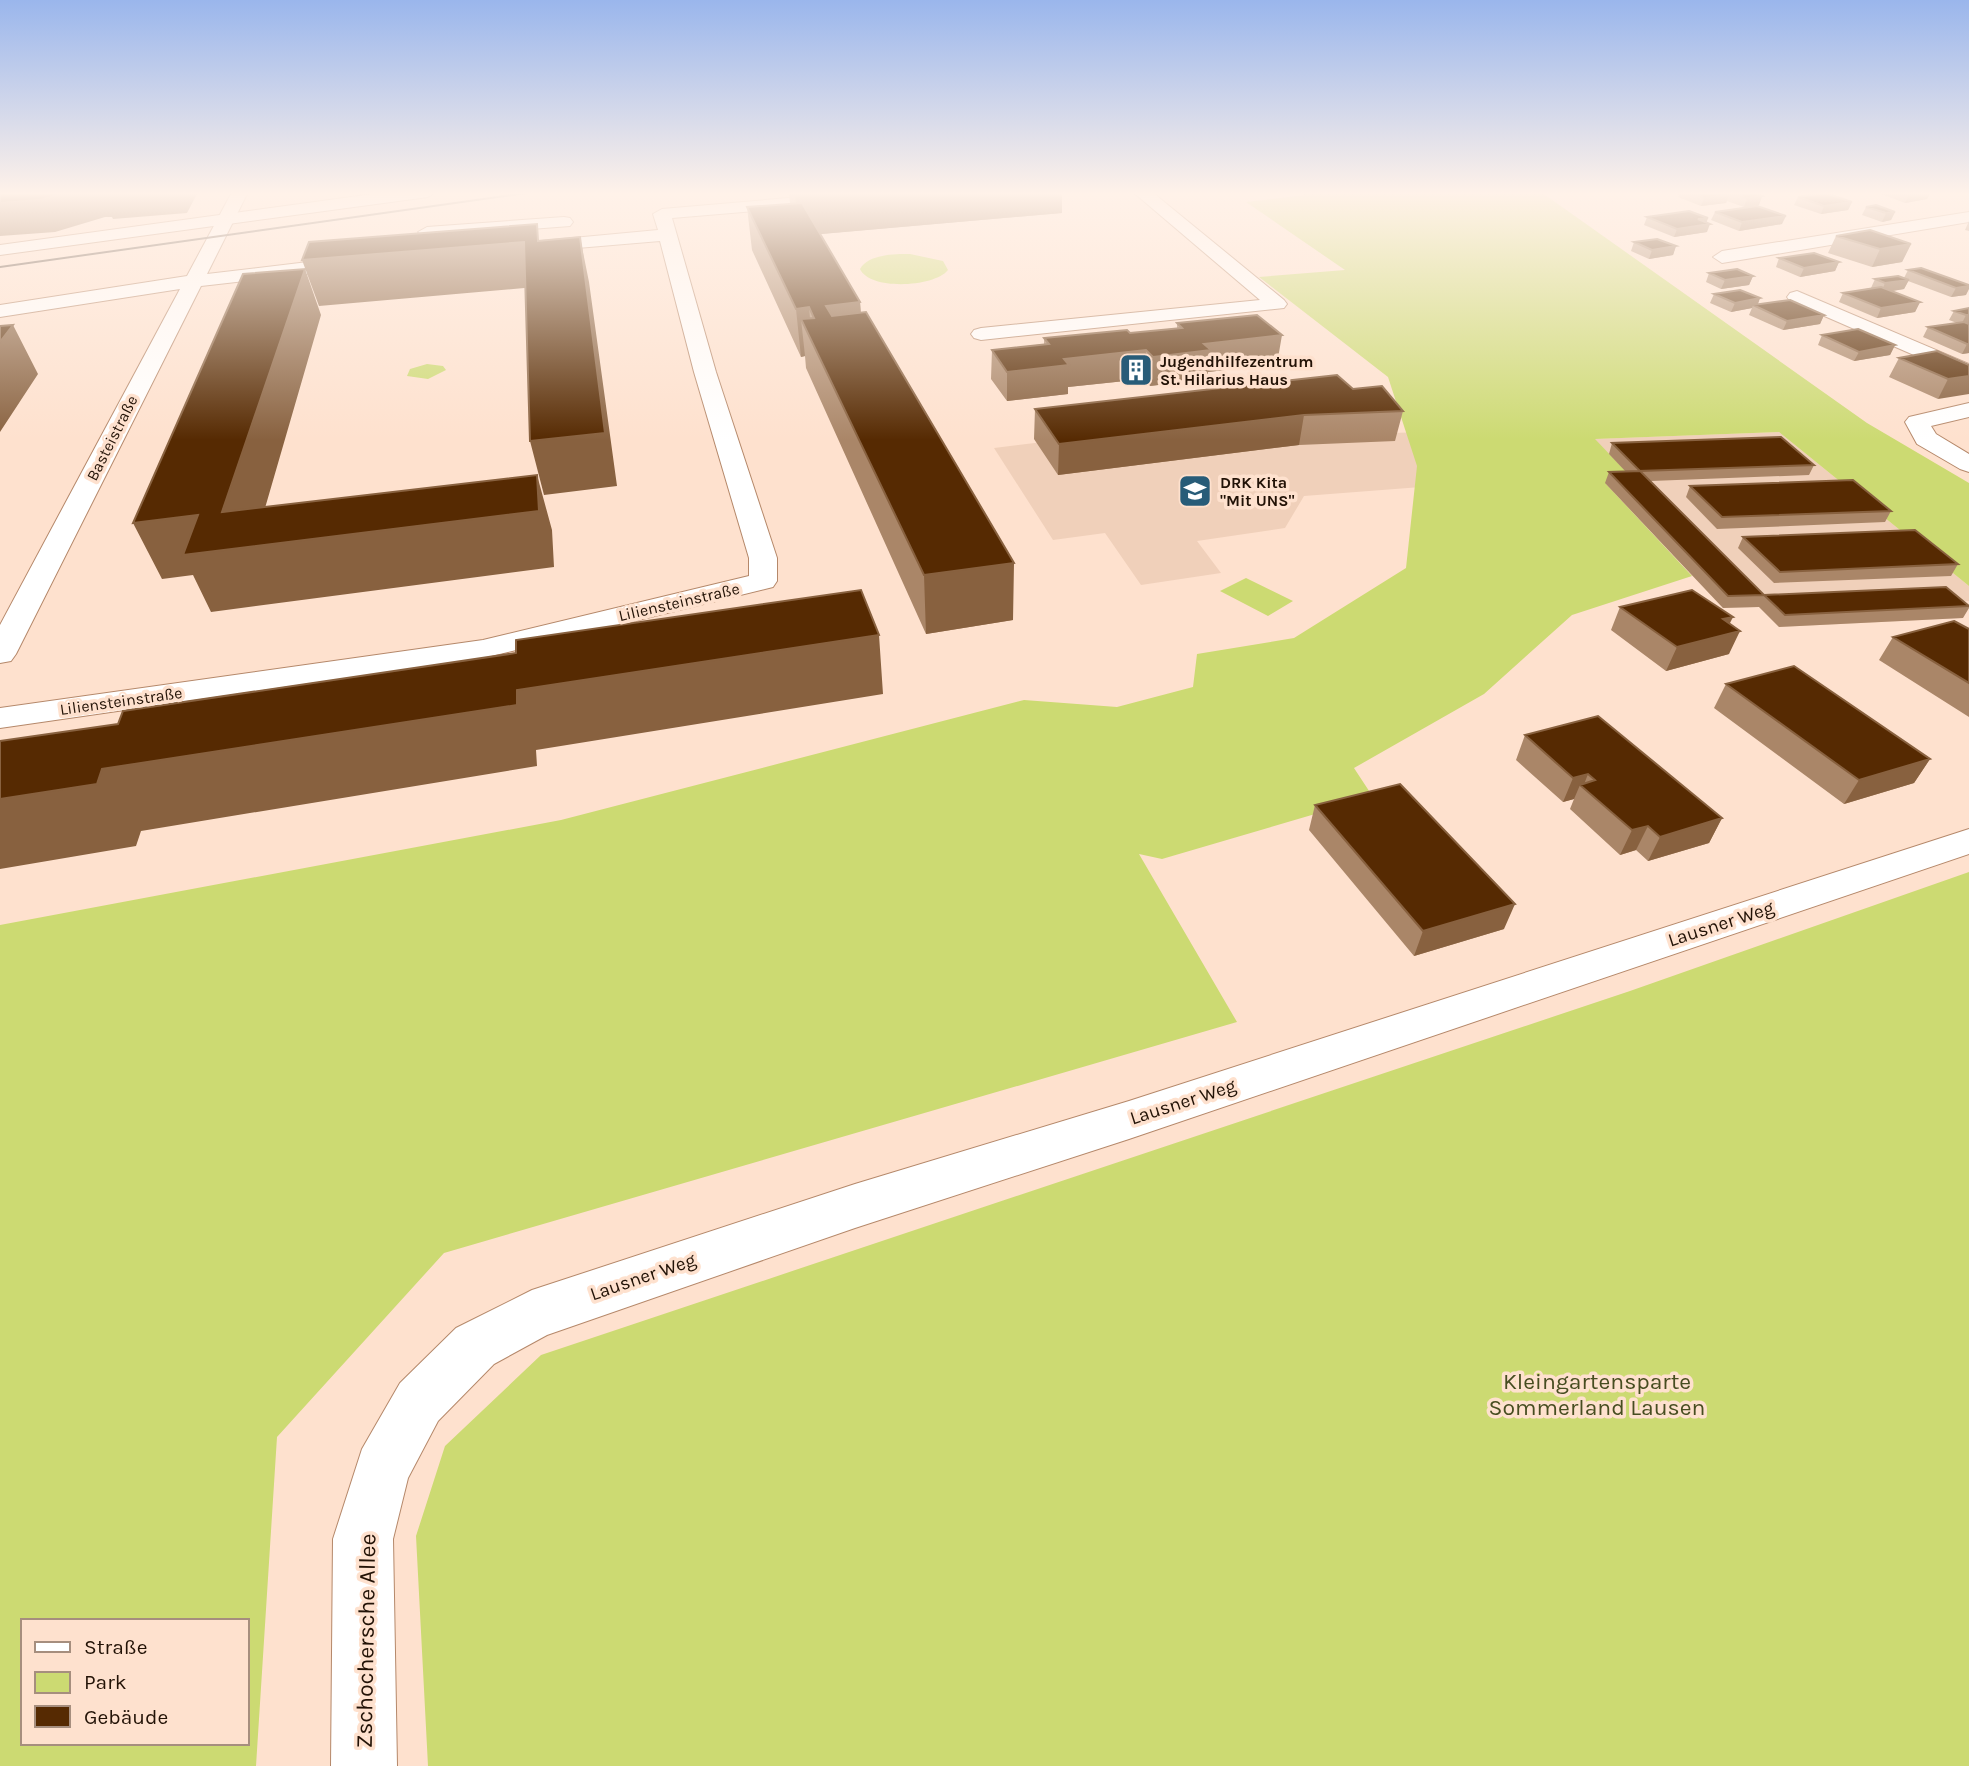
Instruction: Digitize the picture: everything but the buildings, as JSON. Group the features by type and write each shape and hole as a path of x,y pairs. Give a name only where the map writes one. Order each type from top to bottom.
{"street":[{"name":"Basteistraße","path":"0,654 197,274"},
{"path":"0,311 251,274"},
{"name":"Liliensteinstraße","path":"0,718 483,649 763,581 763,558 705,372 678,274"},
{"path":"981,334 1277,304 1241,274"},
{"path":"1797,297 1969,372"},
{"path":"1969,411 1916,422 1926,439 1969,464"},
{"name":"Lausner Weg","path":"419,1402 475,1346 532,1315 855,1206 1142,1116 1969,841"},
{"name":"Zschochersche Allee","path":"364,1766 363,1539 382,1469 419,1402"}],"shaded area":[{"name":"DRK Kita \"Mit UNS\"","path":"1334,407 1389,433 1428,432 1434,486 1304,496 1285,528 1197,541 1221,573 1141,585 1105,533 1053,540 994,448"},
{"path":"1779,432 1969,586 1969,601 1945,603 1963,618 1779,627 1759,607 1723,608 1605,483 1635,481 1594,439"}],"green space":[{"path":"943,274 930,280 903,284 876,281 866,276"},
{"path":"1291,274 1657,274 1867,423 1969,483 1969,586 1779,432 1595,439 1636,482 1606,484 1692,576 1572,615 1484,694 1354,768 1373,797 1162,859 1139,854 1237,1022 444,1253 277,1437 256,1766 0,1766 0,925 561,820 1024,700 1117,707 1193,687 1197,654 1294,638 1406,568 1417,466 1388,377 1259,277"},
{"path":"427,364 443,366 446,370 428,379 407,376 410,369"},
{"path":"1246,578 1293,601 1268,616 1220,591"},
{"name":"Kleingartensparte Sommerland Lausen","path":"1969,872 1969,1766 428,1766 416,1536 445,1446 541,1355 1630,991"}],"place":[{"name":"Jugendhilfezentrum St. Hilarius Haus","path":"1136,370"},
{"name":"DRK Kita \"Mit UNS\"","path":"1195,491"}]}
